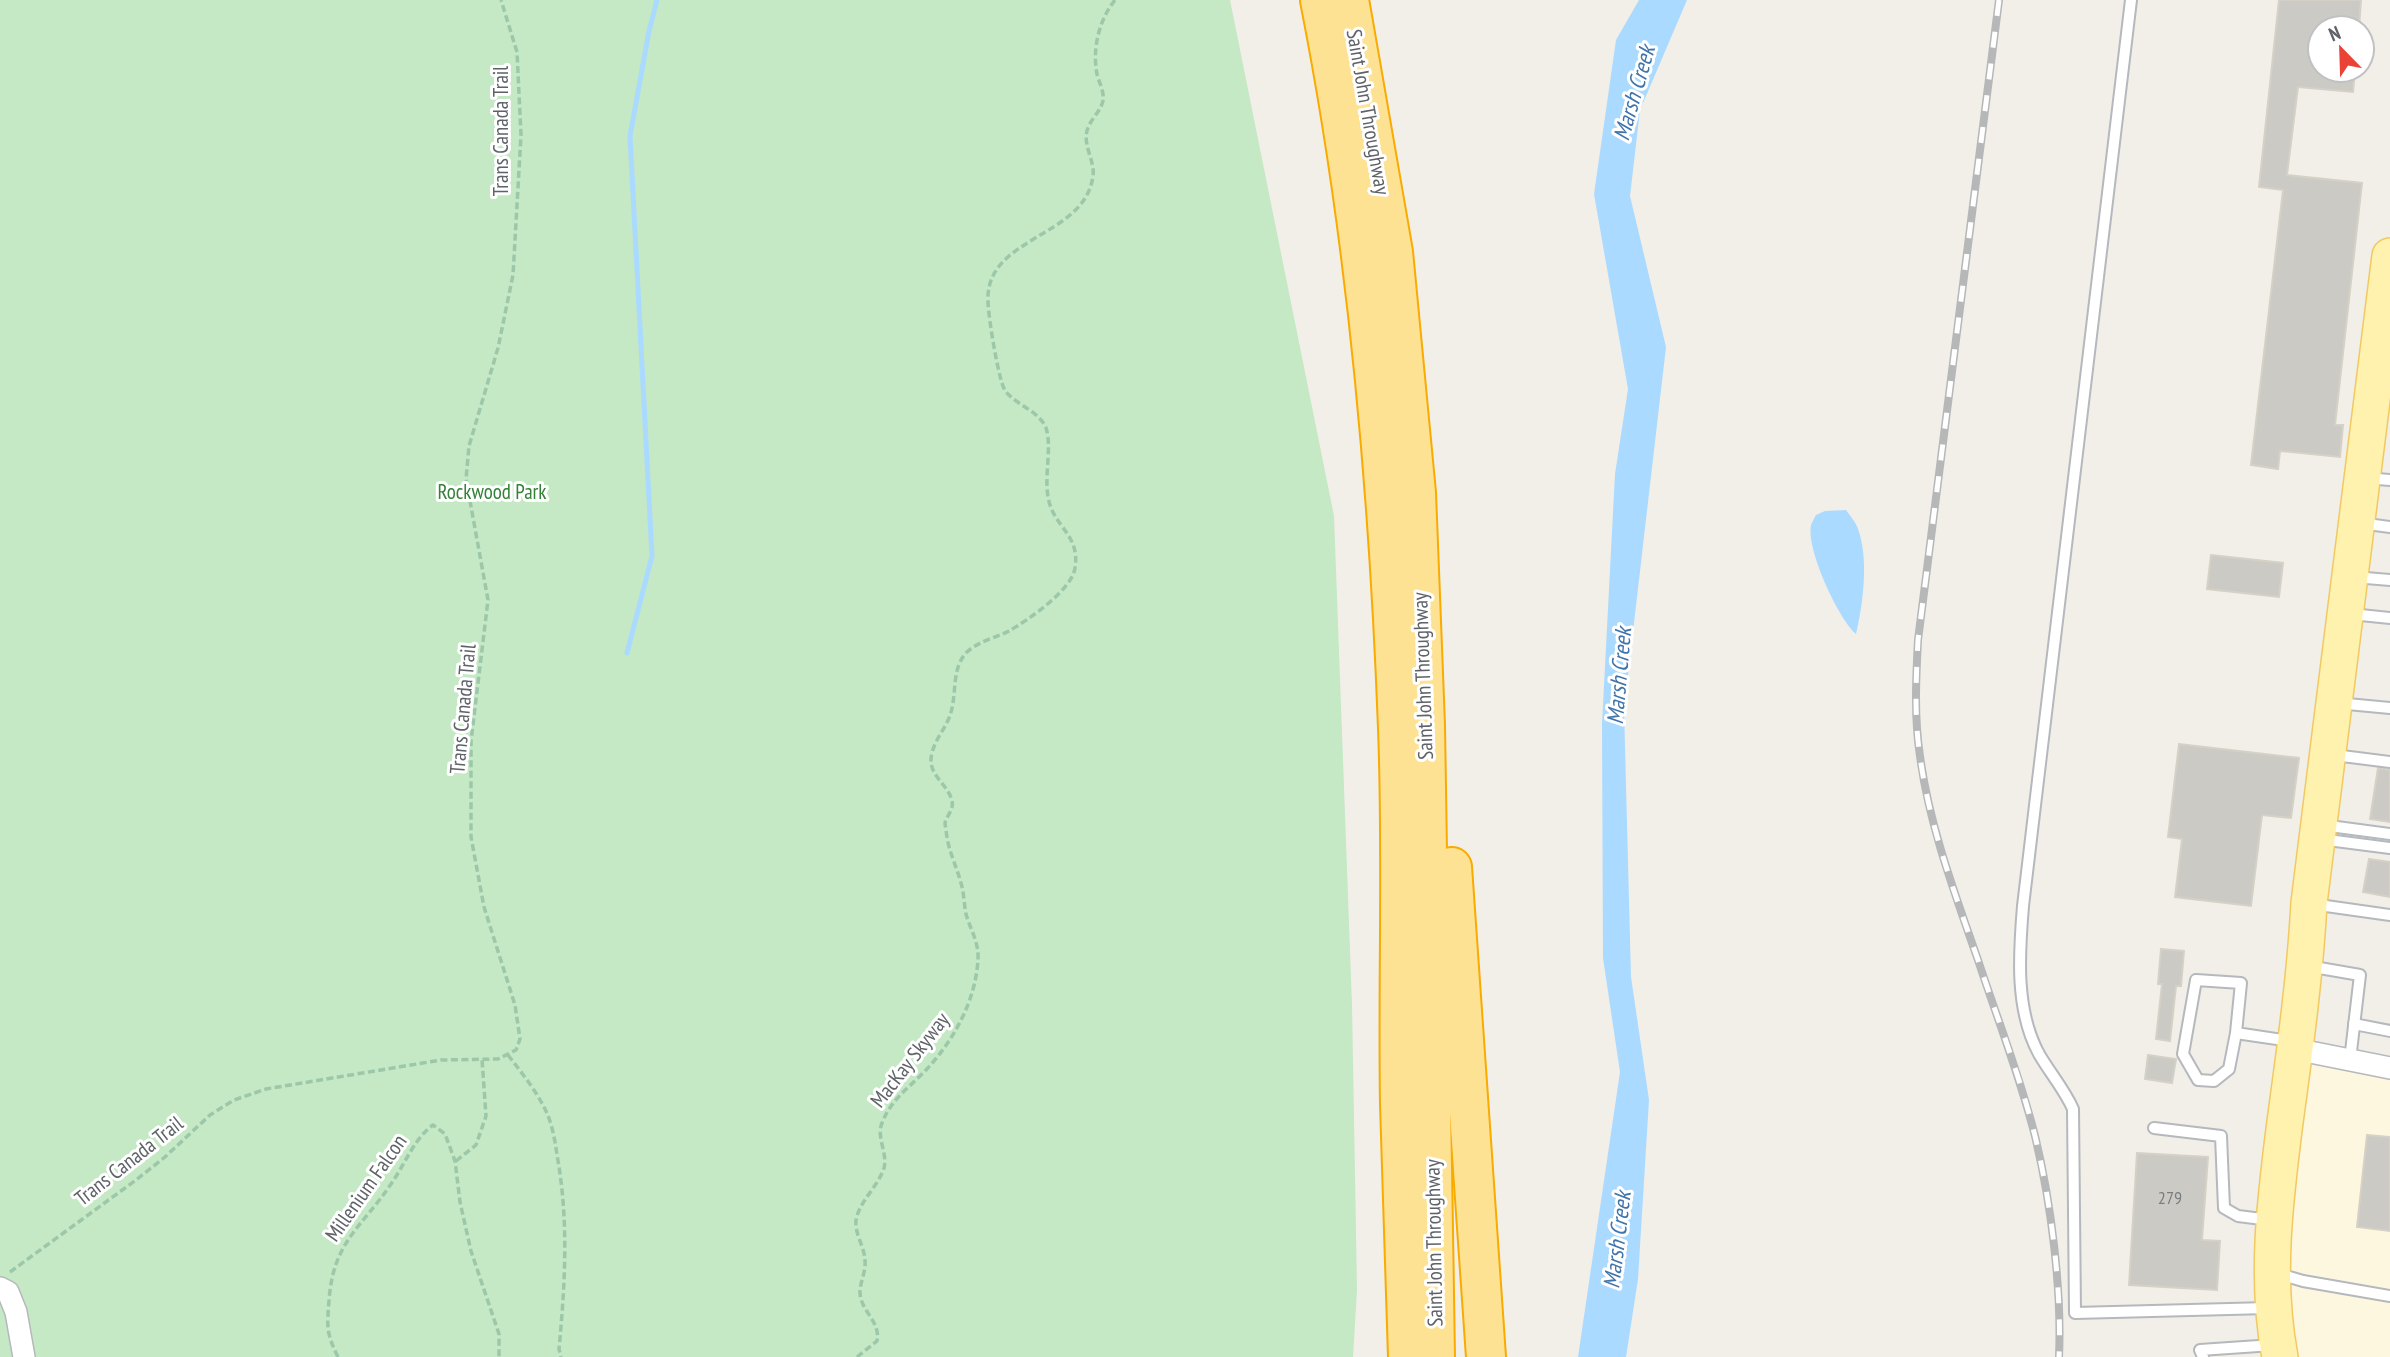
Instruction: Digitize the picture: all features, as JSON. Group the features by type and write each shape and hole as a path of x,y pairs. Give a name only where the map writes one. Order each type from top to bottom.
{"highway":[{"name":"Saint John Throughway","path":"1321,0 1361,260 1385,498 1398,729 1400,1104 1408,1357"},
{"name":"Saint John Throughway","path":"1349,0 1392,252 1416,494 1425,725 1435,1357"},
{"path":"1416,494 1443,723 1486,1357"},
{"path":"1383,1357 1400,1104"}],"main road":[{"path":"2279,1351 2272,1272 2273,1220 2350,576 2373,524 2390,256"}],"street":[{"path":"2295,1045 2390,1068"},
{"path":"5,1280 16,1311 24,1357"}],"lane":[{"path":"2131,0 2022,906 2021,979 2031,1037 2073,1109 2076,1313 2275,1307"},
{"path":"2350,576 2390,580"},
{"path":"2346,613 2390,618"},
{"path":"2334,703 2390,708"},
{"path":"2328,754 2390,762"},
{"path":"2318,832 2390,834"},
{"path":"2318,832 2390,848"},
{"path":"2309,903 2390,915"},
{"path":"2305,965 2360,975 2350,1060"},
{"path":"2196,979 2241,984 2235,1033 2228,1069 2214,1081 2198,1080 2183,1054 2196,979"},
{"path":"2354,1024 2390,1031"},
{"path":"2235,1033 2295,1045"},
{"path":"2154,1128 2221,1136 2224,1208 2238,1216 2273,1220"},
{"path":"2272,1272 2303,1281 2390,1296"},
{"path":"2203,1357 2200,1350 2279,1351"}],"path":[{"name":"Trans Canada Trail","path":"5,1280 145,1172 210,1115 234,1100 266,1089 441,1060 498,1059 516,1050 520,1039 515,1005 484,907 471,837 471,741 488,600 466,479 469,446 498,348 513,275 521,135 517,52 501,0"},
{"name":"MacKay Skyway","path":"858,1357 877,1341 879,1331 862,1304 859,1290 864,1277 866,1258 856,1224 857,1215 885,1165 881,1124 900,1093 926,1070 959,1024 975,981 979,956 947,840 945,824 952,808 952,799 934,774 930,762 932,750 950,716 958,664 968,651 987,639 1007,632 1051,601 1074,574 1076,553 1069,533 1051,510 1047,495 1047,431 1041,418 1026,410 1002,389 988,300 990,282 1000,264 1016,250 1053,229 1080,204 1093,182 1094,164 1087,144 1087,130 1102,104 1103,93 1096,70 1096,48 1100,27 1115,0"},
{"path":"508,1055 532,1086 546,1111 562,1183 565,1275 559,1349 561,1357"},
{"path":"455,1161 476,1145 486,1116 482,1059"},
{"name":"Millenium Falcon","path":"338,1357 326,1327 330,1279 337,1256 357,1226 393,1183 423,1133 433,1125 445,1134 455,1161 460,1202 471,1251 499,1334 499,1357"}],"shaded area":[{"path":"2295,1049 2390,1068 2390,1357 2280,1357"}],"green space":[{"name":"Rockwood Park","path":"0,0 1230,0 1334,516 1352,1005 1357,1290 1353,1357 0,1357"}],"water":[{"name":"Marsh Creek","path":"1639,0 1687,0 1640,110 1630,196 1666,347 1624,709 1631,977 1649,1100 1638,1279 1626,1357 1578,1357 1620,1072 1603,958 1602,724 1615,474 1628,389 1594,194 1616,40"},
{"path":"1846,510 1857,526 1863,554 1863,596 1856,634 1841,614 1825,582 1813,550 1811,536 1811,525 1816,515 1825,511"}],"building":[{"path":"2279,0 2361,0 2360,14 2306,14 2306,84 2354,84 2353,92 2298,87 2287,175 2362,183 2335,425 2343,425 2340,457 2280,451 2278,469 2251,465 2283,190 2259,187"},
{"path":"2211,555 2283,563 2279,597 2207,589"},
{"path":"2179,744 2299,758 2291,818 2262,815 2251,906 2175,897 2182,839 2168,837"},
{"path":"2378,768 2390,770 2390,822 2370,819"},
{"path":"2369,859 2390,862 2390,897 2363,892"},
{"path":"2161,949 2184,951 2181,986 2176,986 2170,1041 2156,1039 2162,984 2158,984"},
{"path":"2148,1055 2176,1059 2172,1083 2145,1079"},
{"path":"2367,1135 2390,1137 2390,1231 2357,1227"},
{"path":"2137,1153 2208,1157 2202,1240 2220,1241 2217,1290 2129,1285"}],"waterway":[{"path":"627,653 652,556 630,136 657,0"}],"railway":[{"path":"1999,0 1918,640 1916,712 1924,782 1936,833 2008,1047 2041,1162 2057,1275 2059,1357"}]}
